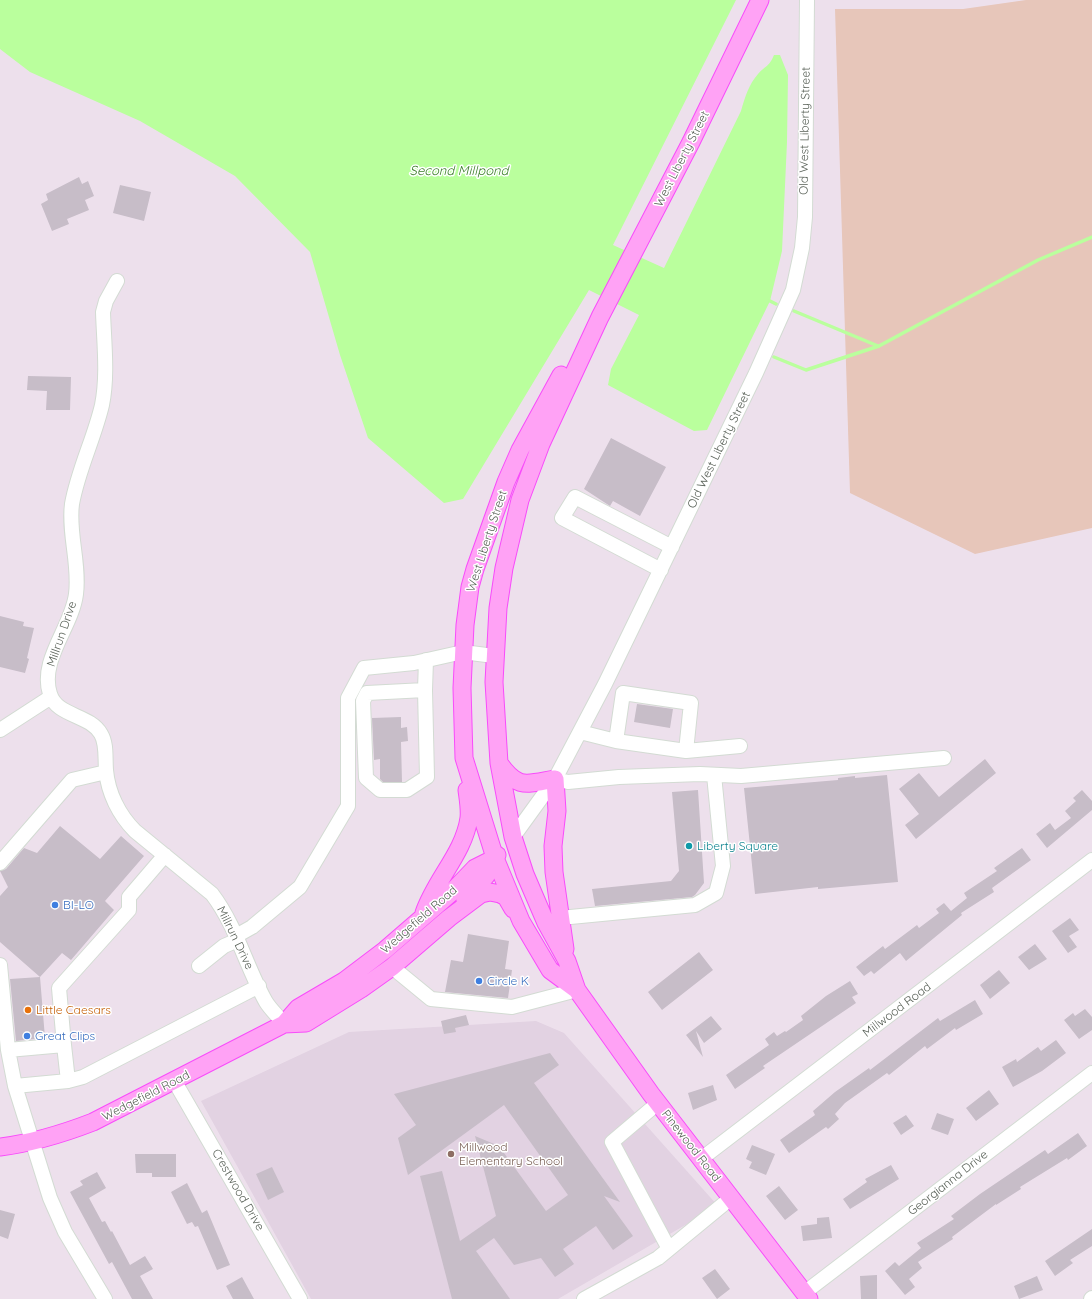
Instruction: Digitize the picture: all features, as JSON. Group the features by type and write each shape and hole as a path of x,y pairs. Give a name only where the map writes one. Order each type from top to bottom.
{"main road":[{"name":"West Liberty Street","path":"513,837 499,763 494,682 494,656 500,588 520,500 541,444 600,316 691,142 760,0"},
{"name":"West Liberty Street","path":"495,858 464,758 462,688 463,652 470,587 506,482 534,422 559,379 600,316"},
{"path":"422,918 427,902 457,851 469,817 464,758"},
{"path":"499,763 509,778 518,782 531,784 556,779 557,811 553,846 554,872 566,961"},
{"name":"Old West Liberty Street","path":"495,858 513,837"},
{"name":"Pinewood Road","path":"513,837 525,874 546,923 566,961 577,990 658,1104 806,1296"},
{"path":"449,918 486,876 495,858"},
{"name":"Wedgefield Road","path":"0,1147 33,1143 66,1133 93,1122 175,1082 284,1024 298,1008 344,981 422,918 452,892 475,868 495,858"},
{"name":"Pinewood Road","path":"495,858 521,920 550,970 577,990"},
{"path":"449,918 481,894 490,892 506,897 521,920"},
{"name":"Wedgefield Road","path":"284,1024 306,1023 361,989 392,967 449,918"}],"street":[{"name":"Old West Liberty Street","path":"513,837 556,779 605,684 756,373 788,300 798,272 805,217 807,0"},
{"name":"Millrun Drive","path":"117,281 106,301 103,312 105,389 102,407 75,489 72,505 76,593 72,609 51,661 48,687 51,697 56,704 66,711 86,720 101,734 104,743 106,772 118,810 125,821 212,894 237,938 266,1003 284,1024"},
{"path":"661,570 562,518 575,497 672,546"},
{"path":"199,966 224,946 252,927 300,887 348,806 348,698 364,668 426,660 463,652 494,656"},
{"path":"424,690 367,693 363,701 366,778 380,790 407,790 427,777 424,690 426,660"},
{"path":"605,684 623,693 691,703 686,751"},
{"path":"616,741 623,693"},
{"path":"0,730 51,697"},
{"path":"348,710 364,711"},
{"path":"580,732 616,741 686,751 740,746"},
{"path":"556,779 568,782 619,777 714,775 741,776 944,758"},
{"path":"348,766 366,767"},
{"path":"0,863 72,780 106,772"},
{"path":"560,918 695,905 716,893 724,866 714,775"},
{"path":"68,1082 59,988 129,910 129,897 165,855"},
{"name":"Millwood Road","path":"701,1159 1092,860"},
{"path":"0,964 8,1050 15,1086 50,1198 65,1232 105,1299"},
{"path":"392,967 431,999 512,1007 577,990"},
{"path":"15,1086 68,1082 88,1074 259,986"},
{"path":"8,1050 64,1045"},
{"name":"Georgianna Drive","path":"806,1296 1092,1073"},
{"name":"Crestwood Drive","path":"175,1082 300,1299"},
{"path":"658,1104 612,1142 669,1249"},
{"path":"584,1299 658,1258 731,1198"}],"shaded area":[{"path":"1026,0 1092,0 1092,528 975,554 850,493 835,9 963,9"},
{"name":"Millwood Elementary School","path":"536,1021 564,1033 718,1206 558,1299 311,1299 201,1101 349,1032"}],"water":[{"name":"Second Millpond","path":"0,0 736,0 613,245 664,268 741,111 750,86 758,74 771,62 774,55 780,55 788,75 787,142 782,251 770,301 707,430 694,431 608,385 611,369 639,315 589,290 463,499 444,503 368,438 340,355 310,252 235,176 140,121 30,72 0,49"}],"building":[{"path":"79,177 82,184 88,181 94,196 85,200 89,210 67,219 69,224 52,231 41,204 48,200 46,194"},
{"path":"120,185 151,192 144,221 113,213"},
{"path":"28,376 71,377 70,410 46,410 47,391 27,390"},
{"path":"611,438 666,467 640,516 613,501 610,506 584,489"},
{"path":"0,616 24,622 23,626 34,628 25,673 0,667"},
{"path":"637,704 673,709 670,728 634,722"},
{"path":"401,717 401,728 407,727 408,741 401,742 402,782 383,782 380,779 380,759 374,760 372,718"},
{"path":"985,759 996,773 916,839 905,825 919,814 899,789 919,773 939,797"},
{"path":"887,775 898,882 818,889 818,887 755,894 744,788 838,780 838,778 855,776 855,778"},
{"name":"Liberty Square","path":"698,790 704,883 695,895 692,897 595,906 592,889 671,881 679,871 672,792"},
{"path":"1082,790 1092,801 1092,810 1047,848 1036,834 1050,823 1055,830 1071,818 1065,811 1076,801 1073,798"},
{"name":"BI-LO","path":"60,826 100,859 121,836 144,856 105,901 114,910 71,960 62,953 40,977 0,942 0,896 8,887 0,871 6,869 24,848 37,853"},
{"path":"1022,848 1031,860 992,888 994,892 961,913 962,915 906,961 900,953 874,974 871,971 864,976 856,967 883,946 885,949 917,925 919,928 939,913 936,909 944,903 951,911 967,898 964,893 997,871 994,868"},
{"path":"1070,918 1079,930 1069,936 1077,947 1068,953 1052,931"},
{"name":"Circle K","path":"468,934 509,941 505,969 512,970 508,998 445,992 451,960 463,962"},
{"path":"1035,944 1047,959 1029,970 1018,957"},
{"path":"699,952 713,970 662,1010 648,992"},
{"path":"999,970 1010,983 990,999 980,985"},
{"path":"40,977 45,1038 16,1041 10,979"},
{"path":"850,981 858,994 852,997 856,1003 763,1066 765,1068 735,1089 726,1075 769,1045 765,1039 774,1032 777,1036 785,1031 786,1032 803,1020 801,1016 826,996"},
{"path":"975,1000 983,1014 956,1030 955,1028 927,1049 925,1046 889,1075 887,1073 845,1103 835,1114 839,1119 828,1129 826,1127 789,1153 780,1140 815,1115 813,1111 835,1092 869,1068 870,1070 938,1018 940,1021"},
{"path":"1085,1009 1092,1017 1092,1030 1079,1039 1064,1020 1073,1013 1075,1016"},
{"path":"466,1015 469,1025 455,1028 456,1032 444,1034 441,1021"},
{"path":"711,1016 722,1029 704,1043 696,1031 703,1057 686,1035"},
{"path":"1056,1040 1066,1053 1042,1071 1013,1087 1002,1067 1016,1059 1017,1062 1038,1047 1041,1051"},
{"path":"550,1053 559,1065 534,1083 620,1202 604,1196 633,1236 613,1250 596,1226 563,1249 574,1264 555,1277 541,1258 514,1265 494,1238 476,1251 510,1299 452,1299 420,1176 442,1171 460,1241 496,1216 475,1136 499,1146 546,1211 568,1195 504,1105 408,1175 398,1138 416,1125 394,1094"},
{"path":"713,1085 717,1100 693,1110 688,1093"},
{"path":"989,1090 999,1104 976,1121 966,1108"},
{"path":"937,1113 954,1119 948,1135 931,1129"},
{"path":"906,1115 914,1126 901,1135 893,1123"},
{"path":"1078,1133 1087,1146 1068,1160 1067,1158 1020,1187 1021,1189 996,1204 952,1237 953,1239 918,1262 922,1268 909,1279 915,1287 905,1295 885,1271 895,1262 899,1266 921,1248 917,1243 954,1219 951,1216 980,1194 1045,1150 1048,1154"},
{"path":"752,1145 775,1154 766,1175 749,1168 752,1162 746,1159"},
{"path":"135,1154 176,1154 176,1177 152,1177 152,1173 136,1173"},
{"path":"891,1165 899,1179 850,1209 843,1199 867,1182 865,1179"},
{"path":"272,1167 284,1192 268,1200 256,1174"},
{"path":"97,1172 106,1188 89,1198 102,1222 105,1221 111,1232 112,1231 130,1265 145,1256 153,1269 140,1276 153,1299 132,1299 112,1262 109,1264 70,1192 83,1185 80,1181"},
{"path":"187,1183 202,1213 207,1210 230,1265 217,1270 198,1226 195,1227 192,1222 187,1224 171,1192"},
{"path":"779,1186 798,1210 785,1220 766,1196"},
{"path":"0,1210 15,1214 8,1239 0,1236"},
{"path":"829,1217 832,1238 803,1241 801,1226 817,1224 817,1218"},
{"path":"1092,1229 1092,1246 1070,1260 1073,1263 1055,1276 1045,1261"},
{"path":"715,1269 730,1289 717,1299 702,1278"},
{"path":"877,1275 877,1299 861,1299 860,1276"},
{"path":"1037,1276 1043,1290 1019,1299 1014,1286"},
{"path":"242,1277 254,1299 233,1299 226,1286"}],"waterway":[{"path":"774,357 806,370 879,346 1038,260 1092,237"},
{"path":"770,301 776,304"},
{"path":"794,311 878,346"}],"place":[{"name":"Liberty Square","path":"689,846"},
{"name":"BI-LO","path":"55,905"},
{"name":"Circle K","path":"479,981"},
{"name":"Little Caesars","path":"28,1010"},
{"name":"Great Clips","path":"27,1036"},
{"name":"Millwood Elementary School","path":"451,1154"}]}
